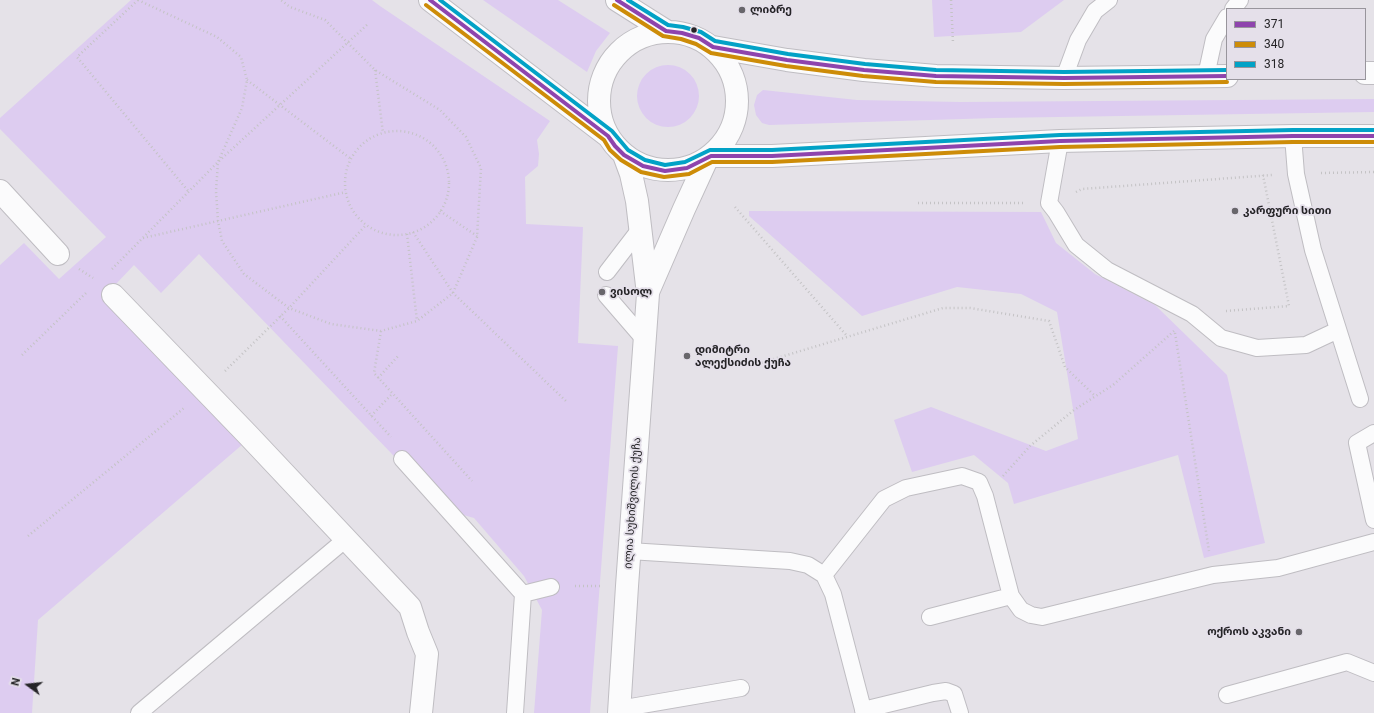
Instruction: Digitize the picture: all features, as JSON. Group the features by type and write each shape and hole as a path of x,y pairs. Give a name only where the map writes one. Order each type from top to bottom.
{"main road":[{"path":"430,0 608,136"},
{"path":"617,0 666,32"},
{"path":"666,32 682,33 699,38 713,47 729,66 737,89 737,114 728,137 709,157 688,168 665,171 643,166 624,154 615,146 608,136 601,117 599,97 603,76 613,59 628,44 646,35 666,32"},
{"path":"713,47 787,60 864,70 936,76 1064,78 1226,76"},
{"path":"709,157 780,156 1060,141 1293,136 1374,136"},
{"name":"ილია სუხიშვილის ქუჩა","path":"619,711 648,294 631,174 624,154"},
{"name":"ილია სუხიშვილის ქუჩა","path":"648,294 684,209 709,157"},
{"path":"0,191 58,254"},
{"path":"106,289 248,434 410,607 427,654 421,713"}],"lane":[{"path":"1064,78 1078,40 1095,11 1109,0"},
{"path":"1234,8 1240,0"},
{"path":"1206,76 1214,39 1226,19"},
{"path":"1293,136 1296,174 1312,250 1360,399"},
{"path":"1060,141 1049,203 1076,245 1107,270 1192,314 1221,338 1257,348 1306,345 1338,330"},
{"path":"607,272 640,229"},
{"path":"606,295 644,339"},
{"path":"1374,434 1357,443 1374,520"},
{"path":"402,459 523,594 515,713"},
{"path":"824,575 884,499 906,488 962,476 979,482 985,496 1011,596 1021,610 1031,615 1042,617 1213,575 1278,568 1374,542"},
{"path":"138,713 346,539"},
{"path":"629,551 790,561 808,565 824,575 833,594 864,712 933,693 946,691 954,694 960,713"},
{"path":"523,594 551,587"},
{"path":"930,617 1011,596"},
{"path":"1228,695 1347,662 1374,673"},
{"path":"619,711 741,688"}],"path":[{"path":"189,192 77,58 138,0 217,37 241,57 247,80 242,108 218,162 216,191 218,221 222,241 244,274 289,308 331,324 381,331 417,321 453,293 477,236 481,168 466,137 440,110 374,70 325,20 290,7 281,0"},
{"path":"951,0 953,43"},
{"path":"22,355 106,289 142,238 218,162 369,23"},
{"path":"374,70 383,133"},
{"path":"247,80 351,159"},
{"path":"398,131 413,134 426,140 438,150 444,163 448,178 447,195 440,211 428,224 407,234 386,234 366,225 353,210 346,192 346,175 351,159 359,147 370,138 383,133 398,131"},
{"path":"918,203 1049,203 1082,189 1263,175 1374,172"},
{"path":"1192,314 1289,306 1263,175"},
{"path":"142,238 346,192"},
{"path":"735,207 847,336"},
{"path":"440,211 477,236"},
{"path":"28,536 205,391 289,308 366,225"},
{"path":"413,232 453,293 567,402"},
{"path":"407,234 417,321"},
{"path":"58,254 106,289"},
{"path":"754,364 943,308 970,308 1049,321 1065,367 1095,396"},
{"path":"280,316 394,441 402,459"},
{"path":"985,496 1030,446 1074,410 1113,385 1174,330 1213,575"},
{"path":"381,331 374,373 472,480"},
{"path":"378,378 399,355"},
{"path":"371,416 392,394"}],"shaded area":[{"path":"131,0 372,0 550,121 537,140 539,154 538,166 525,177 526,224 583,227 578,343 618,346 590,713 534,713 542,610 524,576 474,518 446,510 199,254 161,293 134,265 115,285 243,444 38,620 32,713 0,713 0,265 24,243 59,279 106,237 0,129 0,118"},
{"path":"483,0 558,0 610,33 596,51 587,72"},
{"path":"932,0 1064,0 1021,32 934,37"},
{"path":"662,65 674,65 690,74 697,84 699,96 697,108 690,118 674,127 662,127 651,122 642,113 637,102 637,90 642,79 651,70"},
{"path":"763,90 857,100 961,102 1374,99 1374,112 995,118 769,125 762,123 756,115 754,105 757,95"},
{"path":"749,211 1041,212 1056,243 1095,274 1155,305 1227,375 1265,543 1204,558 1178,455 1014,504 1008,483 974,455 912,472 894,420 931,407 1046,451 1078,439 1057,312 1021,294 957,287 862,316 749,216"}],"transit line":[{"name":"371","path":"430,0 608,136 624,155 643,166 665,171 687,168 711,156 772,156 1060,141 1293,136 1374,136"},
{"name":"318","path":"440,0 612,131 628,150 645,160 665,165 685,162 710,150 772,150 1060,135 1293,130 1374,130"},
{"name":"371","path":"617,0 666,31 682,33 699,38 713,47 787,60 864,70 936,76 1064,78 1226,76"},
{"name":"318","path":"628,0 668,25 701,32 715,41 788,54 865,64 936,70 1064,72 1226,70"},
{"name":"340","path":"426,5 604,140 610,150 621,160 641,172 664,177 689,174 712,162 772,162 1060,147 1293,142 1374,142"},
{"name":"340","path":"614,5 663,36 681,39 696,44 711,53 786,66 863,76 936,82 1064,84 1227,82"}],"place":[{"name":"ლიბრე","path":"742,10"},
{"name":"კარფური სითი","path":"1235,211"},
{"name":"ვისოლ","path":"602,292"},
{"name":"დიმიტრი ალექსიძის ქუჩა","path":"687,356"},
{"name":"ოქროს აკვანი","path":"1299,632"}]}
